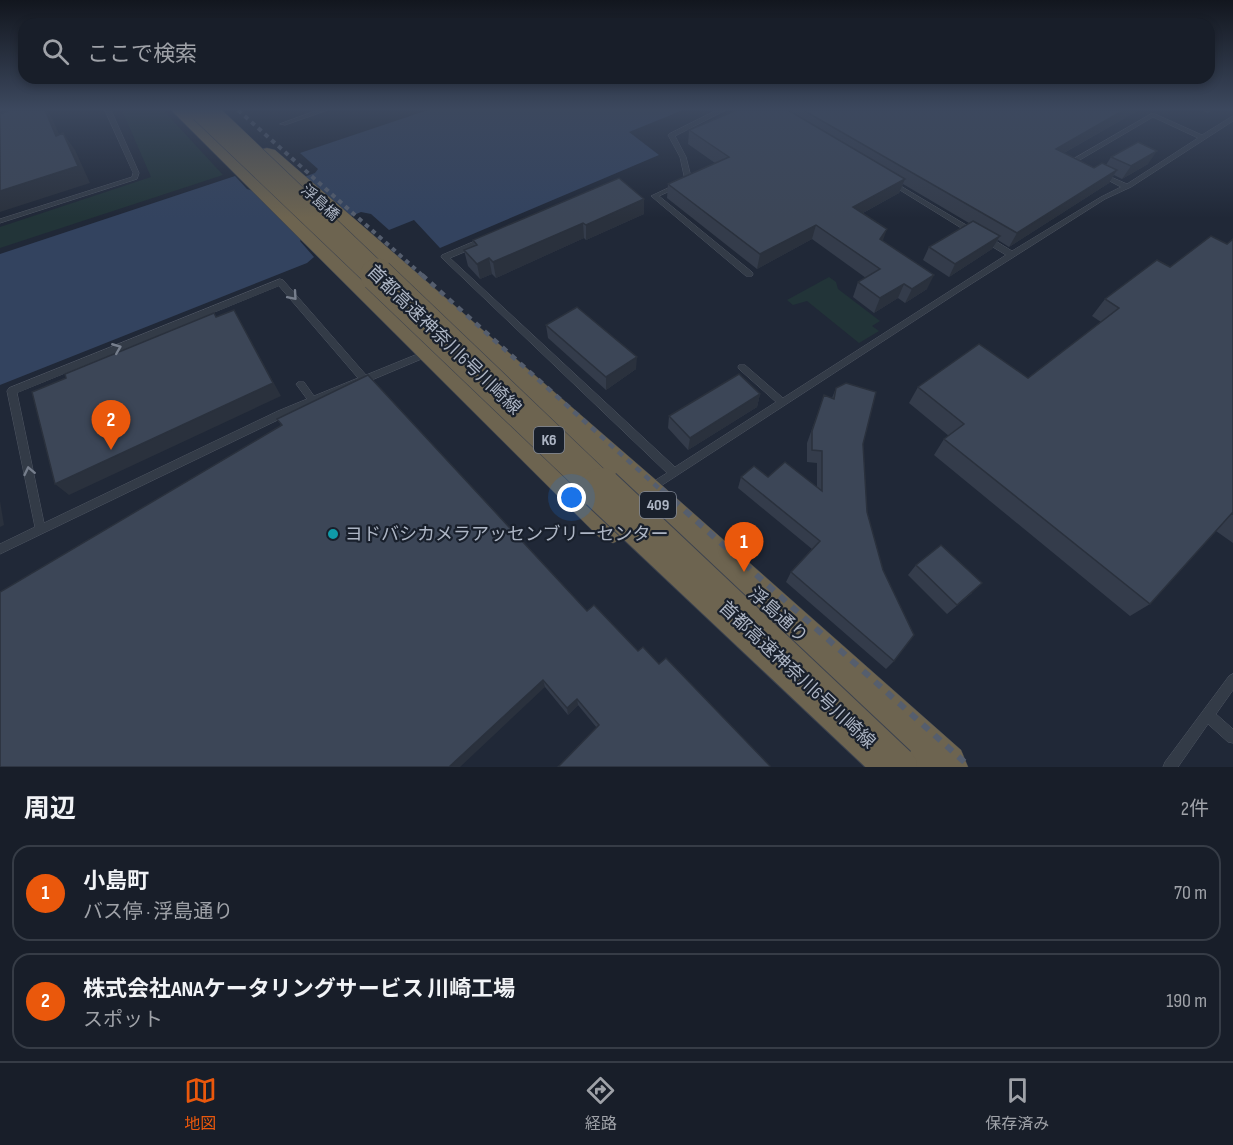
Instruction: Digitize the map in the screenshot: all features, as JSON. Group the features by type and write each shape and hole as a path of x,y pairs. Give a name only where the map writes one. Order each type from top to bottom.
{"highway":[{"name":"浮島橋","path":"220,146 245,169 353,253"},
{"name":"首都高速神奈川6号川崎線","path":"229,146 868,767"},
{"name":"首都高速神奈川6号川崎線","path":"241,146 896,767"},
{"name":"浮島橋","path":"258,146 353,253"},
{"name":"浮島通り","path":"353,253 464,332 637,498 944,767"},
{"name":"浮島通り","path":"353,253 432,351 637,498 874,767"},
{"path":"476,370 767,616 933,767"}],"lane":[{"path":"0,221 135,178 136,173 124,146"},
{"path":"677,146 683,157 690,181 654,196 748,274"},
{"path":"1084,166 1073,161 1099,146"},
{"path":"497,235 446,257 637,498 1012,255 1103,198 1127,187 1191,146"},
{"path":"1095,171 1127,187"},
{"path":"878,177 1012,255"},
{"path":"927,215 938,210"},
{"path":"40,528 12,391 280,282 363,378"},
{"path":"0,549 312,400 432,351 464,332"},
{"path":"742,367 783,403"},
{"path":"301,384 312,400"},
{"path":"1170,767 1233,680"},
{"path":"1207,715 1233,737"}],"shaded area":[{"path":"137,146 196,146 223,175 0,248 0,227 151,177"},
{"path":"829,277 836,282 838,289 880,321 872,326 879,331 859,343 807,301 793,305 787,300"}],"water":[{"path":"321,146 647,146 659,155 440,248 414,220 389,230 371,214 361,212 304,236 300,241 314,257 307,263 0,385 0,254 235,176 247,189 259,193 315,173 318,169 300,153"}],"building":[{"path":"0,146 69,146 78,166 0,191"},
{"path":"712,146 849,146 905,179 853,207 887,229 880,239 934,275 912,289 904,284 880,298 858,282 880,269 816,225 760,254 668,184 729,157"},
{"path":"865,146 1062,146 1056,149 1094,168 1102,163 1117,170 1017,233"},
{"path":"1131,146 1146,146 1157,151 1131,166 1111,157"},
{"path":"619,178 644,199 493,262 489,258 477,264 464,250 477,245 473,240"},
{"path":"973,221 1000,236 955,264 929,247"},
{"path":"1211,236 1227,244 1233,239 1233,514 1150,604 944,439 964,424 918,387 979,344 1028,378 1119,308 1105,299 1157,260 1170,267"},
{"path":"577,307 637,357 606,377 546,325"},
{"path":"234,310 273,383 55,484 32,392 66,378 65,374 214,313 216,317"},
{"path":"739,374 760,394 690,438 669,416"},
{"name":"ヨドバシカメラアッセンブリーセンター","path":"368,375 587,611 594,605 638,651 643,647 659,664 666,658 770,766 558,767 599,725 577,699 567,708 543,680 449,767 0,767 0,592 282,425 277,419"},
{"path":"846,383 876,392 863,444 867,512 883,570 914,635 894,661 791,572 820,541 741,477 754,466 768,477 785,462 822,491 822,451 812,450 812,431 824,395 834,399 836,388"},
{"path":"941,545 982,583 957,605 916,565"}],"railway":[{"path":"278,146 424,277"},
{"path":"422,275 662,491"},
{"path":"661,489 970,767"}],"place":[{"name":"株式会社ANAケータリングサービス 川崎工場","path":"111,450"},
{"name":"ヨドバシカメラアッセンブリーセンター","path":"333,534"},
{"name":"小島町","path":"744,572"}]}
